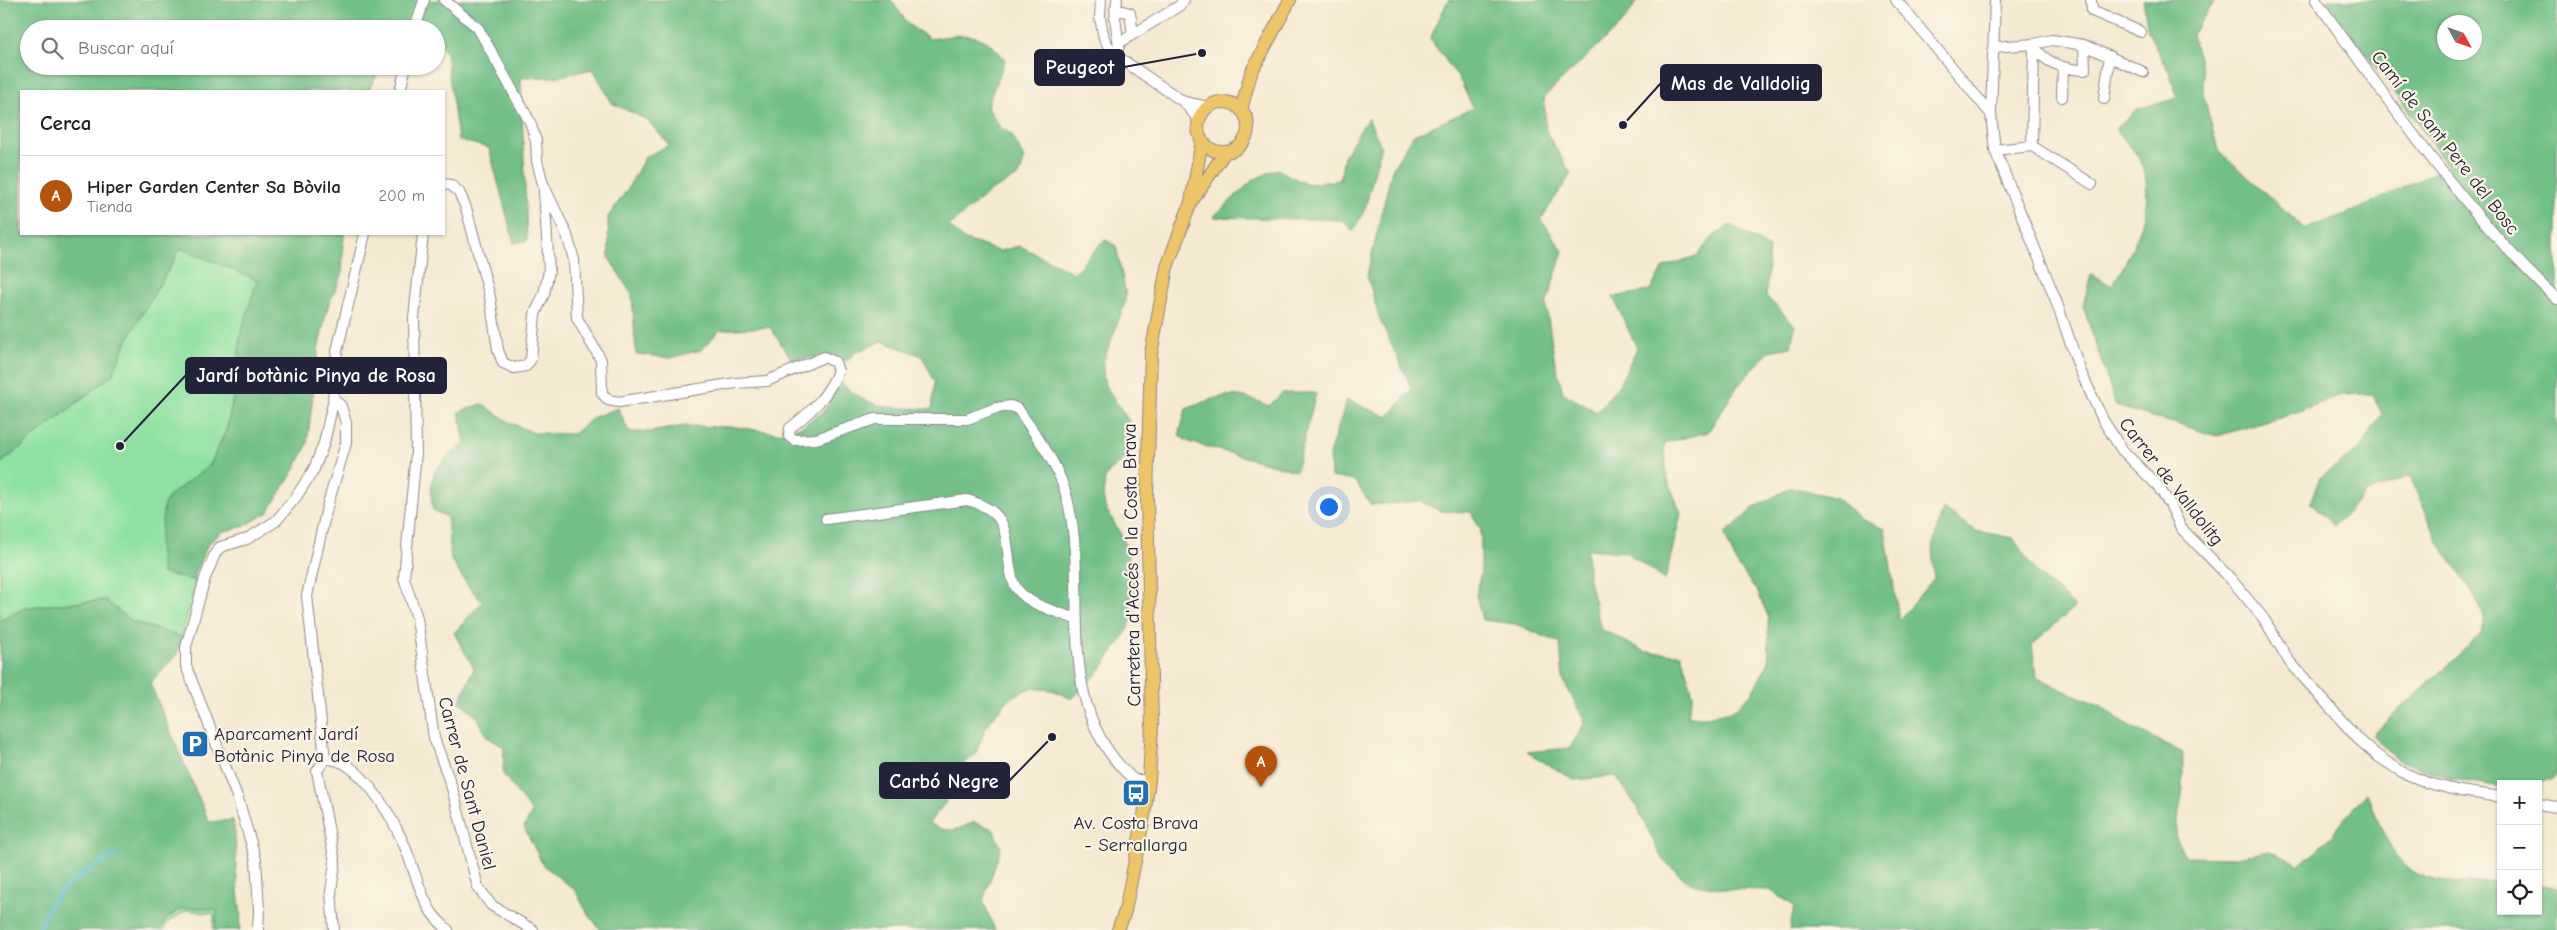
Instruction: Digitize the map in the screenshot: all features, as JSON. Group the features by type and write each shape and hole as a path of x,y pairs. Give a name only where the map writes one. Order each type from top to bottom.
{"main road":[{"path":"1242,110 1251,73 1290,0"},
{"path":"1224,102 1251,73"},
{"path":"1224,102 1234,104 1242,110 1248,124 1246,137 1238,147 1225,152 1211,149 1202,141 1198,130 1199,120 1209,106 1224,102"},
{"name":"Carretera d'Accés a la Costa Brava","path":"1118,930 1126,911 1149,780 1152,726 1147,422 1150,354 1168,267 1191,202 1202,141"},
{"name":"Carretera d'Accés a la Costa Brava","path":"1191,202 1225,152"}],"street":[{"path":"418,20 424,0"},
{"path":"444,0 478,28 530,122 536,141 538,161 544,184 567,235 574,260 577,318 601,360 602,393 608,400 619,402 736,383 767,381 824,357 835,362 838,371 832,386 814,410 790,428 789,436 795,440 816,439 875,420 967,418 996,408 1011,406 1018,409 1061,475 1068,500 1076,548 1075,619 1082,687 1096,733 1115,763 1134,780 1149,780"},
{"path":"1101,0 1100,18 1104,38 1112,53 1184,102 1199,120"},
{"path":"1119,43 1180,6 1184,0"},
{"path":"1896,0 1991,114"},
{"name":"Carrer de Valldolitg","path":"1995,0 1991,114 1995,150 2055,298 2080,370 2103,420 2122,450 2157,485 2170,504 2181,528 2230,578 2258,611 2289,661 2358,739 2379,757 2402,772 2428,783 2497,797"},
{"path":"2091,0 2092,11 2141,32"},
{"name":"Camí de Sant Pere del Bosc","path":"2316,0 2365,71 2436,164 2500,242 2557,299"},
{"path":"1116,5 1120,58"},
{"path":"1116,5 1130,13 1133,34"},
{"path":"1104,38 1119,43"},
{"path":"1994,47 2034,44 2052,40 2084,45 2143,72"},
{"path":"2034,44 2038,54 2063,68 2085,70 2084,45"},
{"path":"2032,146 2034,44"},
{"path":"2104,99 2110,56"},
{"path":"2062,97 2063,68"},
{"path":"400,90 404,75"},
{"path":"1184,102 1209,106"},
{"path":"1995,150 2032,146 2092,184"},
{"path":"445,184 451,185 460,192 490,297 498,350 503,363 514,368 526,366 531,359 535,314 544,294 549,271 544,184"},
{"path":"258,930 259,910 256,860 238,800 186,666 186,647 205,578 220,547 247,539 276,521 296,497 314,469 324,443 333,398 336,351 365,235"},
{"name":"Carrer de Sant Daniel","path":"423,235 414,318 414,472 405,548 404,578 418,618 434,738 452,788 478,887 491,905 533,930"},
{"path":"333,398 341,406 346,423 346,443 327,507 307,596 325,760 317,771 335,862 331,892 334,930"},
{"path":"826,519 967,500 983,505 998,514 1005,534 1012,575 1017,589 1033,602 1075,619"},
{"path":"325,760 334,759 345,764 361,777 377,798 401,837 432,913 448,930"},
{"path":"2542,804 2557,806"}],"green space":[{"path":"0,0 891,0 909,25 930,39 962,35 980,38 997,50 1005,60 987,106 1000,127 1012,135 1024,158 1020,175 989,192 949,226 963,239 999,251 1020,246 1074,273 1101,243 1106,240 1116,246 1126,295 1124,306 1103,362 1103,373 1105,385 1129,421 1134,445 1128,455 1108,474 1105,479 1103,496 1105,507 1124,540 1135,584 1133,617 1123,638 1096,675 1072,699 1052,690 1030,688 1010,698 988,723 975,755 941,783 946,802 929,823 941,829 951,830 974,822 993,829 1001,848 983,901 995,930 601,930 589,916 575,890 543,865 524,827 532,812 503,774 504,747 487,737 478,718 460,702 474,668 454,633 482,602 468,586 451,560 447,517 433,510 431,497 431,487 436,471 447,458 465,444 459,412 482,404 509,422 534,433 573,434 594,417 618,408 629,432 650,432 685,426 735,427 778,433 803,426 823,412 841,383 863,399 883,406 932,409 935,382 922,356 882,341 856,352 847,361 832,355 792,360 770,327 720,330 701,350 670,358 636,354 632,295 609,258 608,217 627,190 645,157 669,145 647,120 612,103 593,69 556,77 521,78 527,241 514,243 489,148 458,140 445,52 445,20 20,20 20,75 377,75 369,90 20,90 20,235 344,235 342,275 328,306 319,345 307,445 295,469 268,512 245,526 222,532 208,544 195,572 196,581 162,573 159,545 164,505 169,496 210,465 227,428 238,375 240,337 257,280 181,248 128,338 113,374 0,464"},
{"path":"1448,0 1635,0 1637,2 1623,22 1544,97 1546,131 1571,174 1541,219 1563,251 1546,305 1554,357 1563,393 1597,412 1619,385 1637,348 1613,297 1649,291 1664,267 1696,256 1715,235 1731,225 1769,248 1766,296 1795,325 1791,347 1769,351 1737,387 1708,432 1664,443 1667,477 1681,514 1665,580 1626,552 1587,549 1588,576 1601,629 1646,652 1681,654 1693,695 1687,717 1707,717 1734,710 1752,693 1769,662 1768,616 1757,591 1736,563 1725,534 1755,507 1792,487 1836,498 1861,519 1885,529 1899,620 1934,578 1932,547 1943,509 1976,531 2013,538 2035,571 2075,607 2032,644 2036,676 2065,691 2102,706 2119,720 2183,753 2183,788 2175,838 2186,857 2232,858 2270,851 2299,865 2329,839 2366,792 2394,853 2408,868 2420,875 2446,882 2497,880 2497,915 2542,915 2542,885 2557,888 2557,930 1790,930 1794,906 1770,890 1727,889 1689,883 1662,859 1637,807 1616,776 1574,780 1527,752 1570,748 1585,722 1563,680 1560,643 1515,624 1482,620 1476,595 1481,572 1481,530 1471,512 1440,511 1420,501 1371,505 1355,481 1331,477 1330,451 1347,400 1388,417 1412,389 1379,317 1367,275 1392,170 1412,136 1473,108 1459,78 1430,39"},
{"path":"2143,0 2215,0 2192,35 2203,73 2203,93 2218,150 2305,229 2359,209 2446,167 2434,145 2326,0 2557,0 2557,775 2551,779 2542,783 2542,780 2497,780 2497,786 2448,778 2396,759 2372,735 2481,634 2484,615 2470,589 2438,541 2410,476 2366,493 2334,526 2310,503 2320,477 2359,450 2382,414 2372,394 2341,395 2283,417 2217,436 2116,406 2083,306 2091,274 2112,286 2128,258 2140,229 2147,198 2146,182 2141,161 2115,129 2137,109 2178,98 2169,72 2148,32"},
{"path":"1368,118 1381,146 1365,209 1353,232 1343,220 1213,217 1253,180 1277,169 1306,184 1340,180 1344,156"},
{"path":"181,248 258,280 240,337 238,375 227,428 210,465 169,496 164,505 162,573 196,581 182,637 133,622 105,600 26,607 0,621 0,464 113,374 128,338"},
{"path":"1282,393 1316,393 1296,471 1189,442 1179,436 1186,409 1218,397 1227,396 1245,397 1269,406"},
{"path":"105,600 133,622 182,637 177,655 150,683 209,822 233,820 240,930 215,930 217,910 191,908 177,911 171,915 160,930 0,930 0,621 26,607"},
{"path":"185,906 217,910 215,930 213,930 214,914 187,910 168,922 164,930 160,930 165,920"}],"waterway":[{"path":"40,930 45,915 60,893 69,884 115,854"}],"place":[{"name":"Peugeot","path":"1202,53"},
{"name":"Mas de Valldolig","path":"1623,125"},
{"name":"Jardí botànic Pinya de Rosa","path":"120,446"},
{"name":"Carbó Negre","path":"1052,737"},
{"name":"Aparcament Jardí Botànic Pinya de Rosa","path":"195,744"},
{"name":"Hiper Garden Center Sa Bòvila","path":"1261,787"},
{"name":"Av. Costa Brava - Serrallarga","path":"1136,793"}]}
